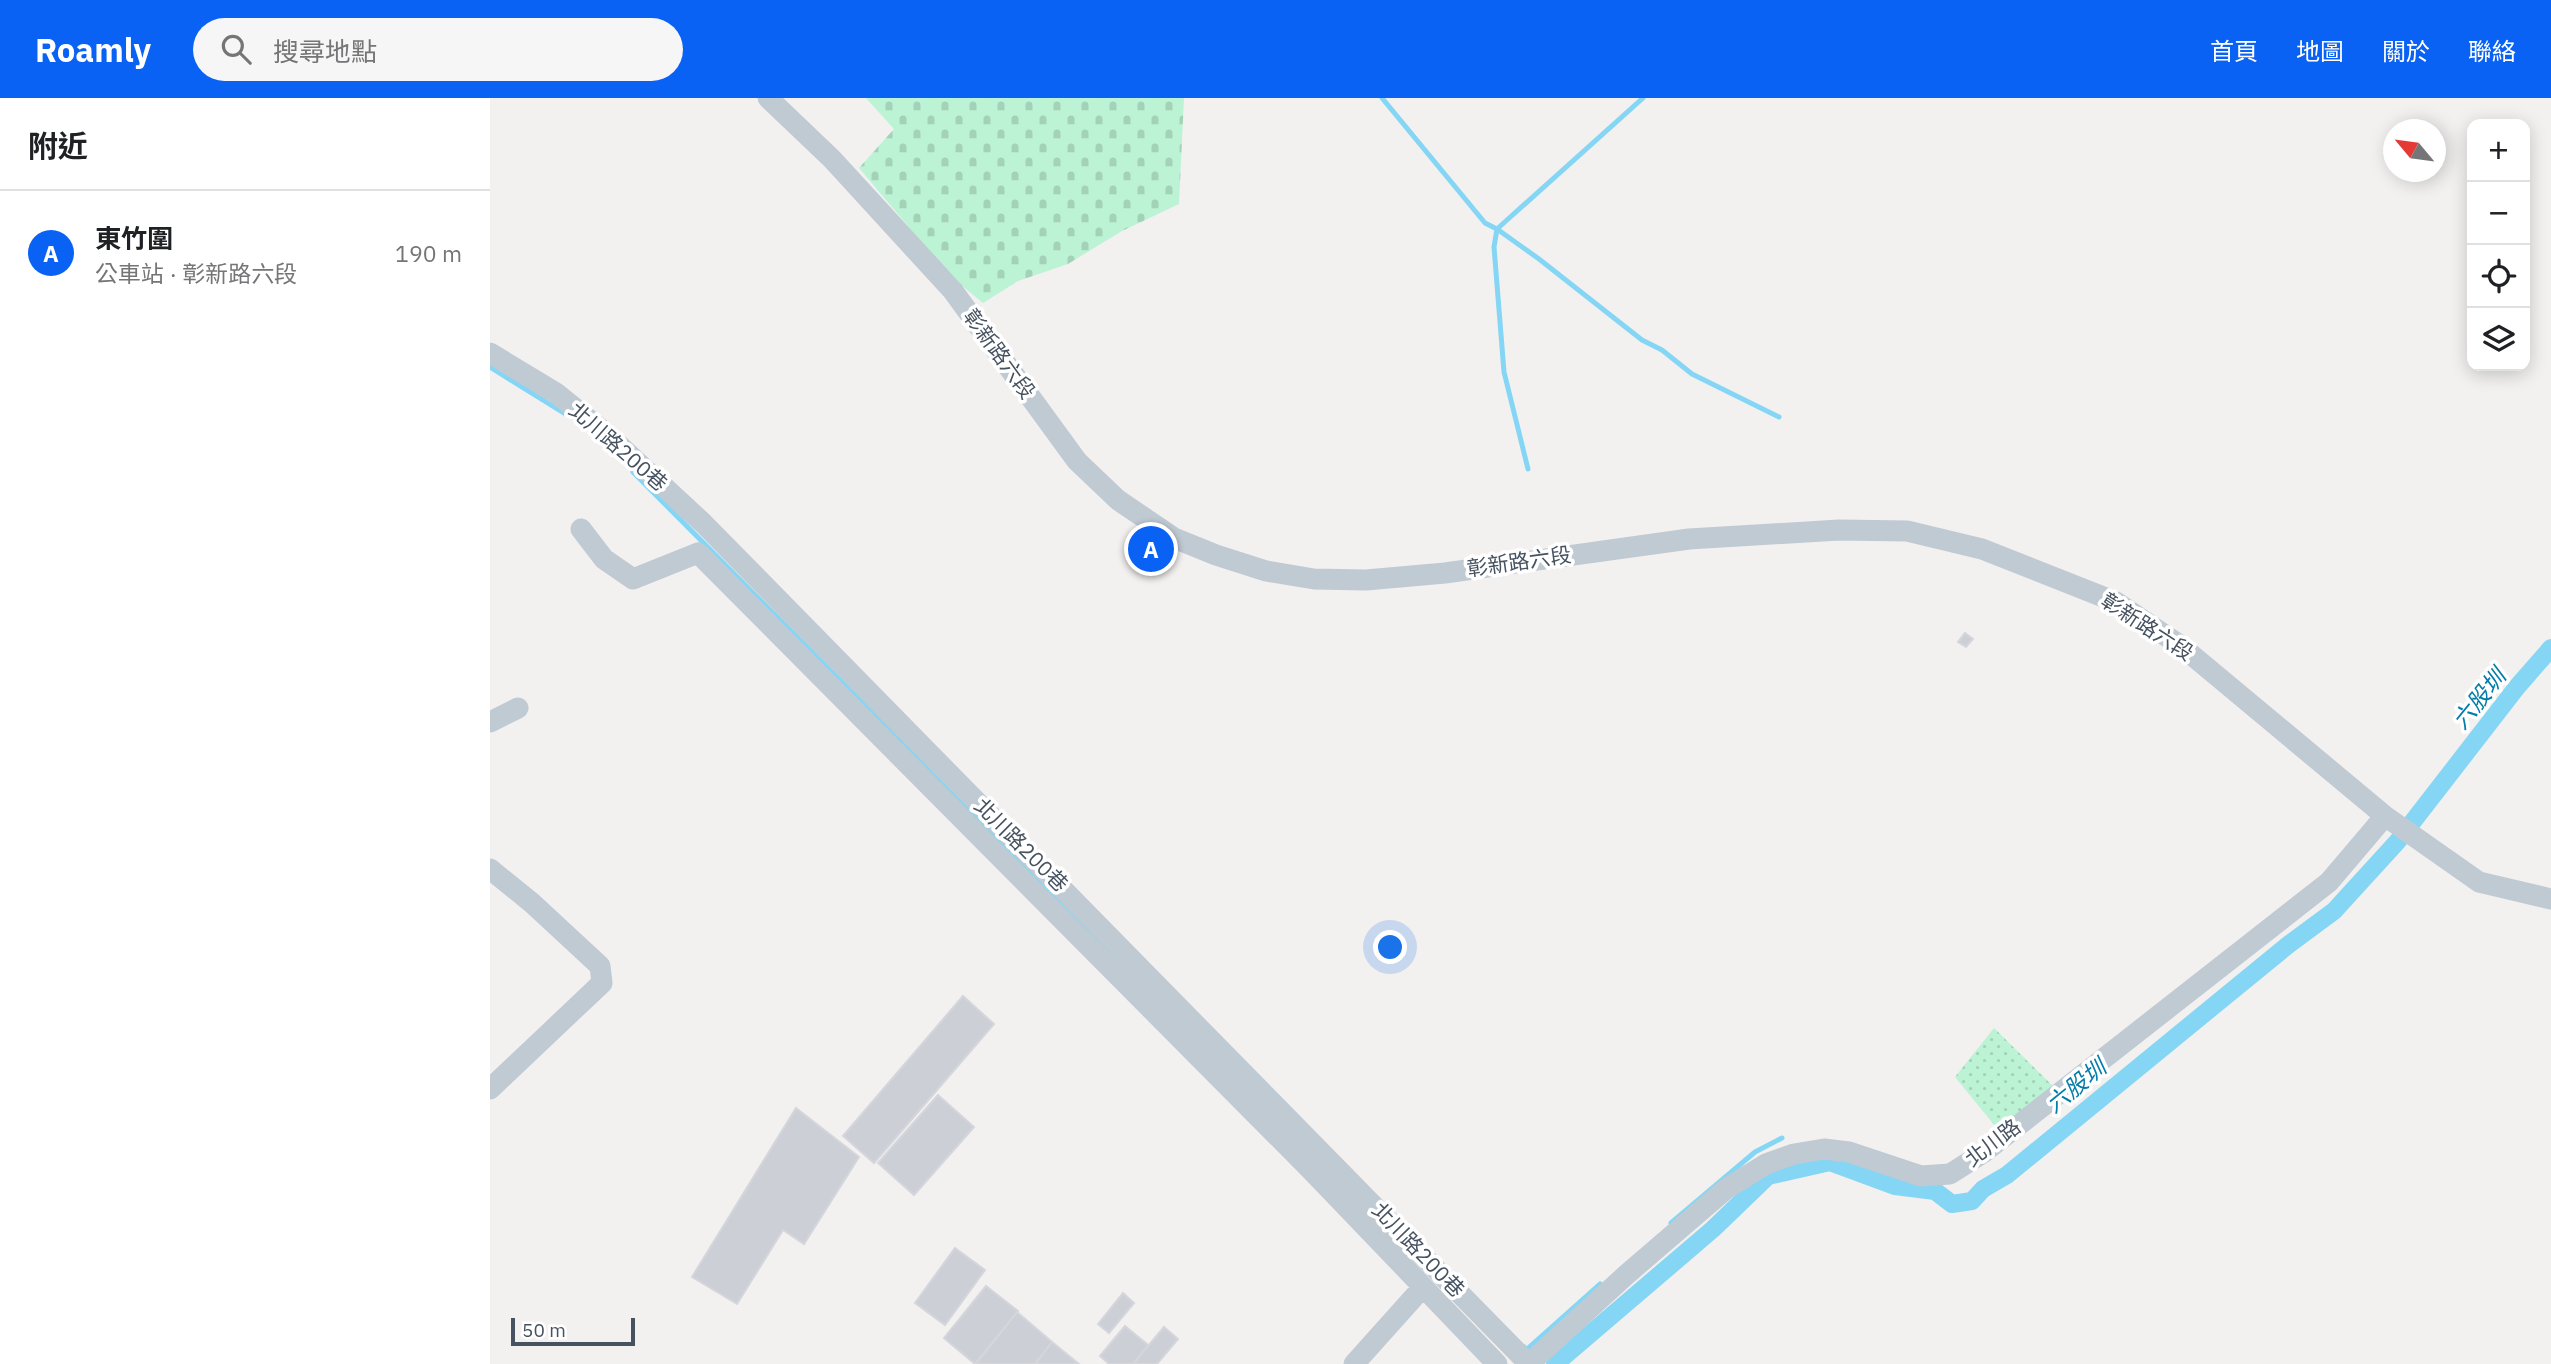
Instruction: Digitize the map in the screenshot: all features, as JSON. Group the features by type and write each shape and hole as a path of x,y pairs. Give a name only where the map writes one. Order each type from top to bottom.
{"street":[{"name":"彰新路六段","path":"768,98 832,159 953,291 1077,461 1118,500 1174,538 1266,571 1314,579 1366,580 1445,573 1689,539 1839,530 1907,531 1982,549 2116,602 2181,646 2410,835 2479,882 2551,899"},
{"name":"北川路200巷","path":"490,353 556,393 608,436 703,523 1529,1364"},
{"path":"581,529 604,559 633,579 698,554 1312,1171 1497,1364"},
{"path":"490,722 518,708"},
{"name":"北川路","path":"1529,1364 1626,1275 1726,1189 1766,1164 1794,1154 1824,1149 1849,1152 1921,1176 1950,1174 1983,1153 2329,882 2385,816"},
{"path":"490,869 532,903 600,966 602,983 490,1089"},
{"path":"1354,1364 1423,1287"}],"green space":[{"path":"866,98 1184,98 1179,204 1122,231 1068,264 1018,281 983,303 950,276 859,168 894,129"},
{"path":"1994,1028 2058,1091 2004,1137 1955,1077"}],"building":[{"path":"1965,633 1973,639 1966,647 1958,642"},
{"path":"963,996 994,1024 874,1163 843,1136"},
{"path":"938,1095 974,1127 914,1195 878,1163"},
{"path":"796,1108 859,1157 804,1244 783,1230 737,1304 692,1277"},
{"path":"955,1248 985,1270 945,1325 915,1303"},
{"path":"986,1286 1018,1311 975,1364 944,1338"},
{"path":"1123,1293 1134,1303 1109,1333 1098,1324"},
{"path":"1017,1312 1052,1342 1035,1364 976,1364"},
{"path":"1125,1326 1148,1345 1133,1364 1109,1364 1100,1356"},
{"path":"1164,1327 1178,1339 1157,1364 1133,1364"},
{"path":"1052,1342 1079,1364 1035,1364"}],"waterway":[{"path":"1382,98 1485,223 1539,259 1642,340 1662,350 1692,374 1779,417"},
{"path":"1528,469 1504,372 1494,247 1497,229 1643,98"},
{"path":"490,367 567,415"},
{"path":"633,472 1139,981"},
{"name":"六股圳","path":"1555,1364 1713,1229 1768,1176 1830,1162 1895,1186 1935,1191 1952,1204 1972,1201 1983,1189 2007,1175 2288,945 2334,911 2397,842 2517,687 2551,648"},
{"path":"1671,1223 1755,1152 1782,1138"},
{"path":"1524,1347 1526,1350 1600,1284"}],"place":[{"name":"東竹圍","path":"1151,549"}]}
